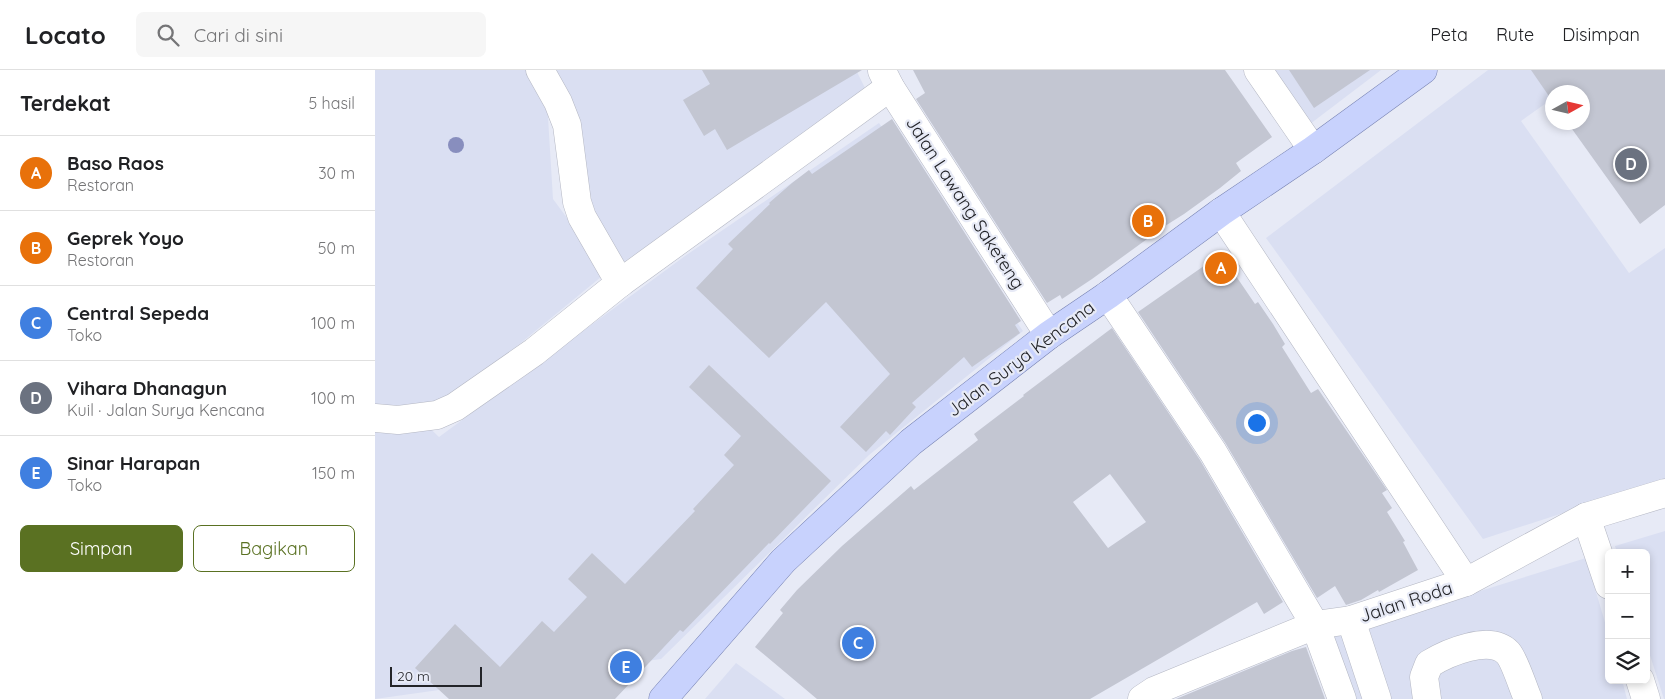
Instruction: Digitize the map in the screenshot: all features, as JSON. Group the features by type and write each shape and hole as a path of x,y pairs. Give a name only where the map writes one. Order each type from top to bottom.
{"main road":[{"name":"Jalan Surya Kencana","path":"663,699 790,555 911,442 1049,335 1108,295 1221,212 1313,150 1423,70"}],"street":[{"path":"540,70 558,102 567,124 577,202 582,217 620,283"},
{"path":"1259,70 1313,150"},
{"path":"375,418 408,419 437,415 455,408 534,352 620,283 886,78"},
{"name":"Jalan Lawang Saketeng","path":"886,78 1049,335"},
{"path":"1221,212 1466,582"},
{"path":"1108,295 1213,452 1315,625 1342,699"},
{"name":"Jalan Roda","path":"1142,699 1153,691 1315,625 1351,620 1466,582 1586,517 1665,493"},
{"path":"1586,517 1605,573"},
{"path":"1351,620 1377,699"},
{"path":"1427,699 1424,677 1429,664 1445,654 1479,645 1497,646 1508,653 1527,699"},
{"path":"1641,684 1646,699"}],"shaded area":[{"path":"375,70 526,70 547,101 553,199 607,272 449,402 413,412 439,437 685,256 879,123 1023,331 869,455 661,659 375,699"},
{"path":"554,70 856,70 870,98 619,265 582,208"},
{"path":"1274,70 1381,70 1310,124"},
{"path":"1488,70 1594,70 1572,85 1545,85 1545,104 1521,121 1629,273 1665,248 1665,480 1483,539 1266,238"},
{"path":"1665,531 1665,699 1650,655 1650,549 1616,549 1615,546"},
{"path":"1586,558 1605,622 1605,684 1623,684 1627,699 1353,699 1332,637"},
{"path":"736,663 785,699 705,699"}],"building":[{"path":"702,70 862,70 727,150 715,129 704,136 683,100 710,84"},
{"path":"913,70 1225,70 1272,137 1236,163 1241,171 1220,188 1062,299 1060,295 1047,303 916,99 925,93"},
{"path":"1289,70 1370,70 1314,108"},
{"path":"1531,70 1665,70 1665,205 1640,224 1573,130 1590,130 1590,85 1545,85 1545,90"},
{"path":"892,119 1021,321 1015,325 1020,333 972,367 964,357 912,403 916,407 890,435 886,431 866,452 840,427 890,374 826,302 769,358 696,288 733,249 728,244 792,183 809,170 812,174"},
{"path":"1221,254 1255,304 1258,302 1273,324 1285,344 1282,347 1311,393 1318,389 1387,490 1382,493 1392,508 1387,512 1405,541 1403,542 1418,570 1361,600 1346,605 1335,586 1317,598 1226,444 1138,312"},
{"path":"1112,328 1200,460 1283,602 1264,614 1257,602 1090,699 817,699 755,647 783,613 780,610 797,590 842,546 911,486 914,490 978,440 974,434","holes":["1110,474 1146,522 1108,548 1073,502"]},
{"path":"709,365 831,481 683,632 680,630 615,699 449,699 415,668 455,624 500,667 542,621 554,632 587,597 568,579 592,553 625,584 695,511 693,509 734,465 724,455 741,436 689,387"},
{"path":"1306,647 1325,699 1176,699 1292,651"}],"place":[{"name":"Vihara Dhanagun","path":"1631,164"},
{"name":"Geprek Yoyo","path":"1148,221"},
{"name":"Baso Raos","path":"1221,268"},
{"name":"Central Sepeda","path":"858,643"},
{"name":"Sinar Harapan","path":"626,667"}]}
